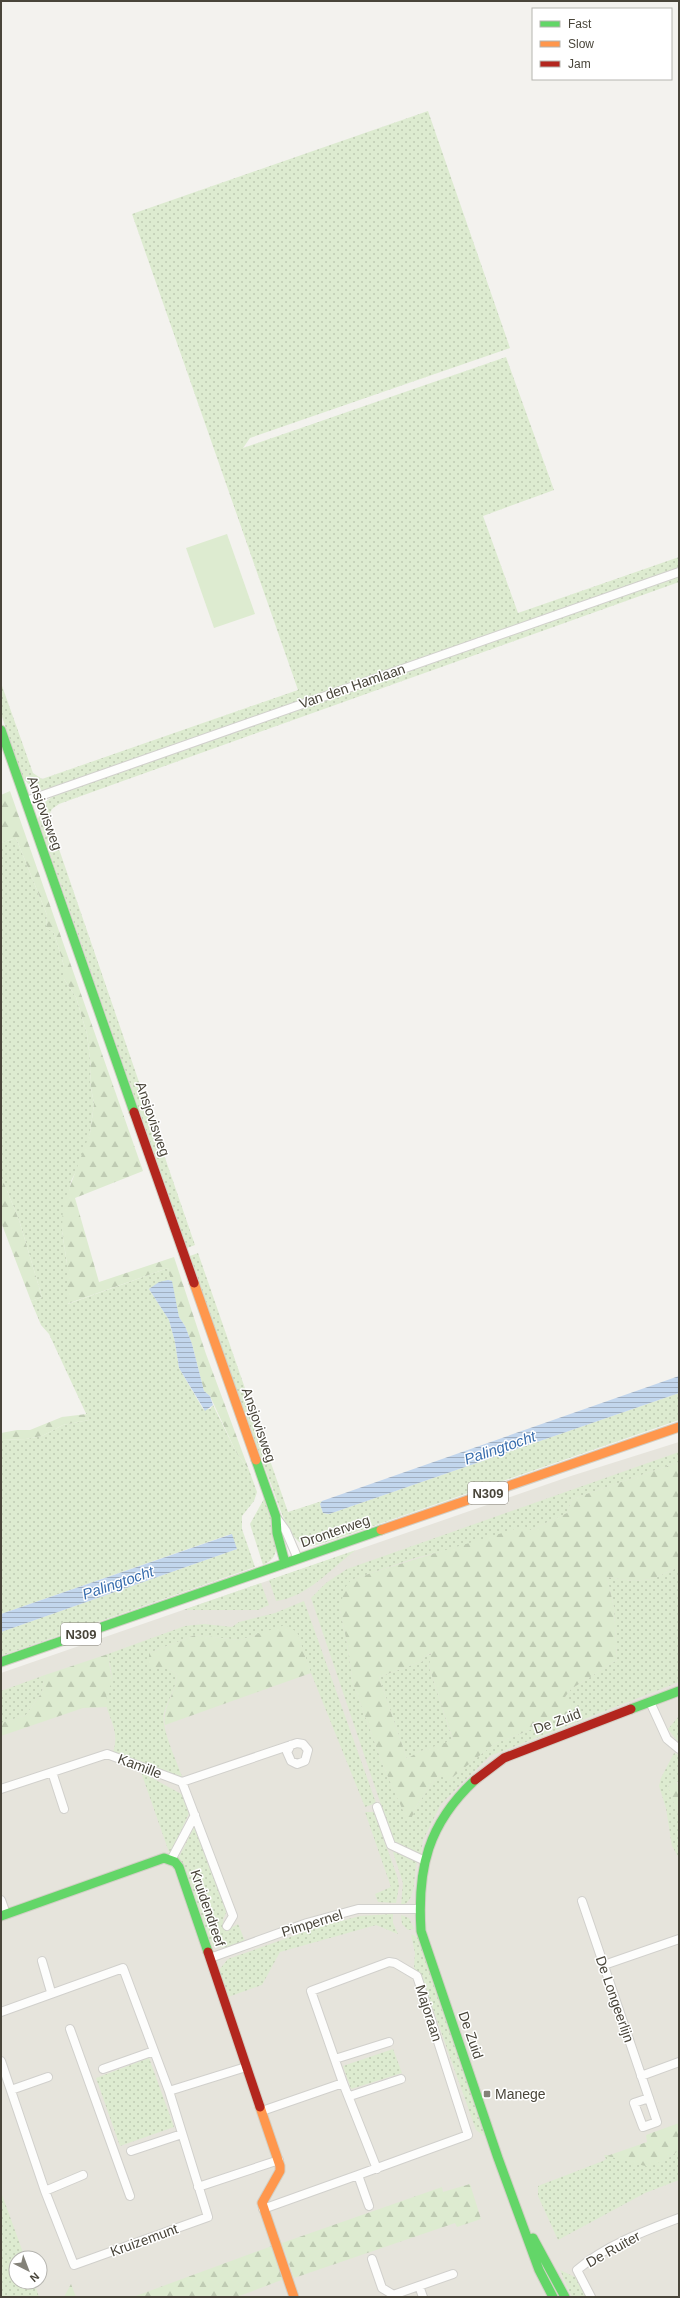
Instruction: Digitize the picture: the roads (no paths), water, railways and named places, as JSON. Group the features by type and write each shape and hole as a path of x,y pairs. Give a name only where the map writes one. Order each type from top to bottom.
{"street":[{"name":"Van den Hamlaan","path":"26,801 679,572"},
{"name":"Ansjovisweg","path":"1,730 276,1518 277,1533 285,1563"},
{"name":"Dronterweg","path":"1,1662 679,1427"},
{"name":"Ansjovisweg","path":"276,1518 286,1531 298,1559"},
{"name":"De Zuid","path":"550,2296 498,2158 421,1930 418,1909 418,1892 423,1860 432,1836 452,1803 483,1771 504,1758 533,1745 679,1691"},
{"path":"650,1702 667,1739 679,1749"},
{"path":"227,1926 233,1916 182,1782 291,1745"},
{"name":"Kamille","path":"1,1789 107,1754 182,1782"},
{"path":"52,1772 64,1809"},
{"path":"377,1806 391,1845 423,1860"},
{"path":"171,1860 195,1815"},
{"name":"Kruidendreef","path":"1,1900 4,1915 164,1858 171,1860 179,1867 279,2160"},
{"name":"De Longeerlijn","path":"582,1901 649,2098"},
{"name":"Pimpernel","path":"210,1958 307,1924 358,1909 418,1909"},
{"path":"604,1965 679,1938"},
{"path":"42,1961 51,1992"},
{"name":"Majoraan","path":"358,2175 468,2135 416,1976 414,1972 389,1962 311,1991 336,2059 343,2083 350,2096 377,2168"},
{"name":"Kruizemunt","path":"1,2012 51,1992 123,1968 169,2092 208,2217 74,2265 45,2190 1,2061"},
{"path":"70,2029 130,2196"},
{"path":"336,2059 388,2042"},
{"path":"103,2068 154,2051"},
{"path":"641,2076 679,2062"},
{"path":"169,2092 246,2067"},
{"path":"11,2090 48,2077"},
{"path":"350,2096 401,2079"},
{"path":"262,2111 343,2083"},
{"path":"131,2151 182,2134"},
{"path":"198,2187 279,2160 280,2171 262,2203 294,2297"},
{"path":"45,2190 83,2175"},
{"path":"263,2209 358,2175 369,2206"},
{"name":"De Zuid","path":"520,2215 564,2294"},
{"name":"De Ruiter","path":"591,2297 577,2270 587,2262 642,2232 679,2218"},
{"path":"372,2260 382,2288 395,2296 453,2274"},
{"path":"419,2286 423,2297"},
{"path":"550,2296 564,2294"}],"water":[{"path":"168,1280 172,1281 179,1317 185,1326 192,1344 204,1391 210,1396 213,1405 205,1411 179,1368 175,1342 169,1320 149,1289 159,1282"},
{"name":"Palingtocht","path":"679,1376 679,1393 329,1514 323,1513 320,1504 322,1501"},
{"name":"Palingtocht","path":"232,1534 237,1549 1,1632 1,1614"}],"place":[{"name":"Manege","path":"487,2094"}]}
